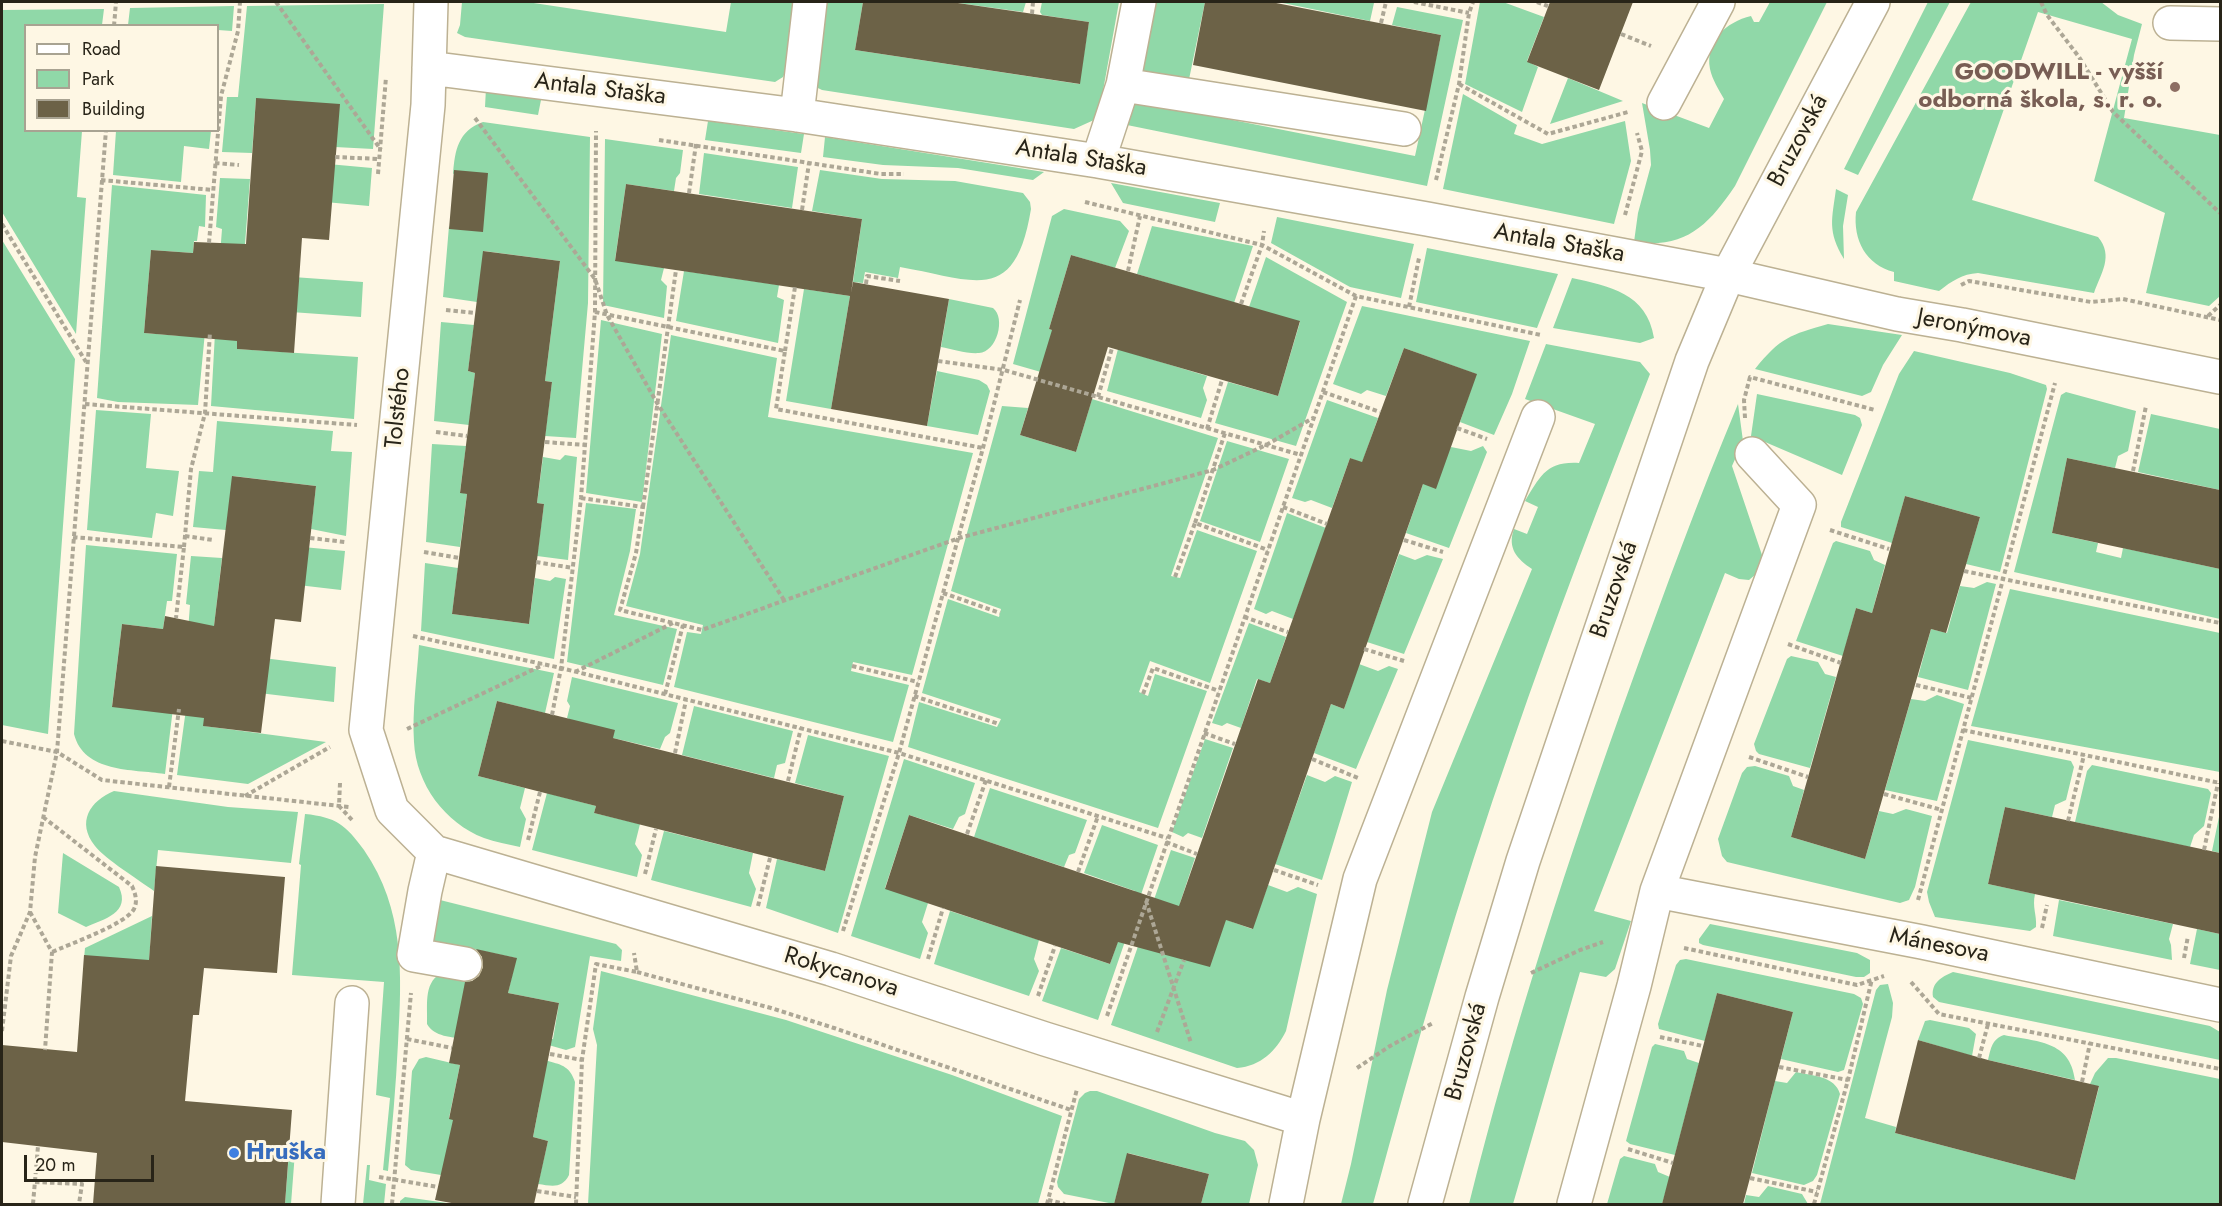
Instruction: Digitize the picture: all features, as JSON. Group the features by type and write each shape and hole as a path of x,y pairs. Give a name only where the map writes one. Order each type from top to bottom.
{"street":[{"name":"Tolstého","path":"392,810 366,730 428,105 431,2"},
{"path":"797,115 810,2"},
{"path":"1098,161 1123,85 1138,2"},
{"path":"1665,103 1718,2"},
{"name":"Bruzovská","path":"1425,1204 1482,997 1523,861 1692,361 1728,275 1873,2"},
{"path":"2170,23 2220,24"},
{"name":"Antala Staška","path":"429,68 797,115 1098,161 1728,275"},
{"path":"1123,85 1404,129"},
{"name":"Jeronýmova","path":"1728,275 1897,314 2220,377"},
{"path":"1286,1204 1303,1119 1360,879 1538,417"},
{"path":"1574,1204 1634,986 1657,891 1799,505 1752,454"},
{"name":"Rokycanova","path":"392,810 434,852 831,969 1044,1039 1303,1119"},
{"path":"434,852 424,891 414,955 465,964"},
{"name":"Mánesova","path":"1657,891 2220,1005"},
{"path":"338,1204 352,1003"}],"path":[{"path":"114,24 116,2"},
{"path":"219,118 221,96 238,31 240,2"},
{"path":"276,2 381,150"},
{"path":"1032,14 1034,2"},
{"path":"1382,23 1386,2"},
{"path":"1414,2 1469,13"},
{"path":"1434,187 1459,84 1469,13 1473,2"},
{"path":"1537,2 1548,6"},
{"path":"2041,2 2047,15 2079,57 2113,112 2220,213"},
{"path":"1621,34 1652,46"},
{"path":"1459,84 1548,134 1631,111 1634,121"},
{"path":"689,193 701,103"},
{"path":"475,118 595,279 607,315 657,403 784,600"},
{"path":"585,129 608,132"},
{"path":"552,715 561,668 585,445 595,312 596,131"},
{"path":"1626,211 1642,151 1637,131"},
{"path":"2,1031 11,956 30,912 35,857 57,752 106,132"},
{"path":"209,243 218,132"},
{"path":"652,139 881,174 914,174"},
{"path":"335,157 380,159"},
{"path":"215,163 239,165"},
{"path":"102,180 213,190"},
{"path":"802,210 806,186"},
{"path":"1241,304 1262,245 1272,192"},
{"path":"1078,200 1262,245 1356,296 1541,335"},
{"path":"1128,271 1140,216"},
{"path":"1409,307 1426,219"},
{"path":"2,224 87,362"},
{"path":"676,270 636,553 620,609 702,630 958,538 1213,470 1266,445 1314,417"},
{"path":"866,284 867,276 900,281"},
{"path":"1956,287 1969,281 2091,302 2123,299 2220,320"},
{"path":"795,287 776,409 983,448"},
{"path":"1109,1010 1356,296"},
{"path":"844,927 899,753 1004,370 1020,300"},
{"path":"2207,317 2220,305"},
{"path":"442,310 475,313"},
{"path":"595,312 785,351"},
{"path":"176,618 191,470 205,414 210,332"},
{"path":"1098,397 1112,348"},
{"path":"938,361 1004,370 1301,455"},
{"path":"1750,377 1875,410"},
{"path":"1207,429 1222,380"},
{"path":"1814,1204 1848,1080 1882,935 1914,915 2056,380"},
{"path":"1323,392 1380,412"},
{"path":"85,404 397,428"},
{"path":"2133,471 2146,406"},
{"path":"1457,428 1489,440"},
{"path":"433,431 467,436"},
{"path":"1175,577 1225,433"},
{"path":"544,442 585,445"},
{"path":"581,498 643,507"},
{"path":"1283,507 1327,524"},
{"path":"1195,523 1268,550"},
{"path":"1829,530 1889,549"},
{"path":"185,536 213,540"},
{"path":"73,537 184,547"},
{"path":"310,538 354,543"},
{"path":"1404,540 1452,555"},
{"path":"418,551 459,558"},
{"path":"537,562 573,568"},
{"path":"1964,571 2220,623"},
{"path":"943,593 1000,613"},
{"path":"1244,617 1288,632"},
{"path":"575,672 674,623"},
{"path":"665,694 683,625"},
{"path":"377,630 412,635 561,668 899,753 1098,816 1167,840 1197,854"},
{"path":"1784,643 1841,663"},
{"path":"1364,649 1408,663"},
{"path":"407,729 544,664"},
{"path":"852,666 918,682"},
{"path":"1143,694 1153,668 1219,691"},
{"path":"1916,685 1972,698"},
{"path":"914,696 999,724"},
{"path":"675,753 686,699"},
{"path":"169,788 179,709"},
{"path":"788,781 801,728"},
{"path":"1963,730 2219,783 2204,850"},
{"path":"1204,733 1235,744"},
{"path":"2,741 57,752 102,780 392,810"},
{"path":"244,796 333,746"},
{"path":"1741,754 1808,777"},
{"path":"2068,821 2084,755"},
{"path":"1312,759 1360,779"},
{"path":"967,834 986,780"},
{"path":"527,845 540,792"},
{"path":"1884,794 1942,810"},
{"path":"1078,872 1098,816"},
{"path":"43,818 132,886 136,898 134,909 119,923 52,952"},
{"path":"644,879 656,828"},
{"path":"757,907 770,858"},
{"path":"1274,870 1327,889"},
{"path":"1146,901 1193,1050"},
{"path":"2041,932 2047,905"},
{"path":"925,969 943,908"},
{"path":"30,912 52,952 45,1050"},
{"path":"2184,958 2188,936"},
{"path":"1034,1007 1055,946"},
{"path":"1679,947 1857,985 1886,975"},
{"path":"392,1204 414,955"},
{"path":"1155,1036 1184,960"},
{"path":"637,972 771,1008 834,1028 1071,1110"},
{"path":"1903,980 1912,982 1939,1014 2220,1069"},
{"path":"576,1204 582,1060 592,993"},
{"path":"1979,1058 1988,1023"},
{"path":"1658,1036 1703,1047"},
{"path":"407,1039 452,1048"},
{"path":"2082,1083 2090,1043"},
{"path":"550,1054 582,1060"},
{"path":"1779,1067 1848,1080"},
{"path":"1065,1204 1047,1202 1069,1117"},
{"path":"33,1204 38,1146"},
{"path":"1625,1149 1673,1164"},
{"path":"1750,1178 1817,1192"},
{"path":"394,1179 438,1187"},
{"path":"34,1182 82,1184 79,1204"},
{"path":"537,1191 576,1197"}],"green space":[{"path":"462,2 527,2 726,32 731,2 797,2 785,73 775,82 465,37 457,33"},
{"path":"821,2 863,2 855,50 1079,84 1089,22 1042,15 1040,12 1042,2 1119,2 1099,113 1094,120 1074,129 822,90 816,87"},
{"path":"951,2 1026,2 1023,12"},
{"path":"1147,2 1205,2 1187,89 1145,80 1135,64"},
{"path":"1278,2 1367,2 1374,3 1370,21"},
{"path":"1480,2 1503,2 1544,17 1527,61 1538,67 1522,112 1465,84"},
{"path":"1770,2 1827,2 1735,186 1715,213 1694,232 1667,242 1634,242 1638,213 1651,165 1642,103 1709,128 1724,99 1710,69 1709,59 1714,42 1726,28 1742,19 1751,16 1754,22 1759,22"},
{"path":"1928,2 1950,2 1858,175 1844,169"},
{"path":"1971,2 2101,2 2118,15 2142,24 2134,55 2124,118 2220,135 2220,296 2209,306 2146,293 2165,213 2094,181 2132,39 2038,12 1972,200 2098,237 2103,244 2106,258 2094,293 1978,273 1957,279 1939,291 1894,281 1894,272 1876,264 1863,250 1857,232 1856,212"},
{"path":"384,4 373,149 335,147 256,98 252,153 222,152 227,97 238,97 247,6"},
{"path":"234,6 232,31 219,30 219,24 128,24 130,8"},
{"path":"1397,7 1463,20 1427,186 1127,125 1132,106 1136,103 1415,156 1441,35 1392,25"},
{"path":"104,9 102,24 24,24 24,132 82,132 77,197 86,198 76,334 2,212 2,10"},
{"path":"1568,78 1623,101 1550,124"},
{"path":"486,88 542,95 538,115 485,107"},
{"path":"1463,94 1517,125 1514,134 1542,144 1625,121 1631,161 1614,224 1443,189"},
{"path":"708,121 804,134 801,153 705,140"},
{"path":"483,122 590,137 588,303 576,438 545,436 552,382 545,381 560,261 484,251 477,302 443,297 449,226 451,229 458,171 453,174 455,157 463,136"},
{"path":"116,132 211,132 209,149 184,146 181,182 113,175"},
{"path":"825,137 1044,172 1033,180 958,168 883,165 823,157"},
{"path":"605,139 683,150 680,173 676,178 674,191 626,184 615,260 664,268 661,280 667,286 664,318 603,305"},
{"path":"704,153 798,167 792,208 699,194"},
{"path":"328,164 372,168 369,206 325,202"},
{"path":"820,170 882,179 955,181 1023,193 1030,202 1031,209 1024,240 1014,261 1002,273 988,279 970,280 900,267 898,278 865,272 863,283 853,282 862,219 812,211"},
{"path":"220,178 250,179 244,257 220,255 222,229 216,227"},
{"path":"1111,183 1220,203 1215,222 1123,203"},
{"path":"112,185 206,195 205,227 199,226 193,253 151,250 144,333 181,336 205,332 198,405 118,402 97,398"},
{"path":"1836,189 1848,195 1843,226 1844,259 1835,240 1832,225"},
{"path":"1064,209 1120,221 1129,231 1115,268 1071,255 1049,329 1097,343 1093,387 1013,364 1052,216"},
{"path":"1277,217 1414,244 1401,298 1350,287 1271,243"},
{"path":"1152,226 1253,246 1234,303 1137,274"},
{"path":"2,240 75,359 48,734 2,725"},
{"path":"1427,248 1558,274 1537,328 1416,302"},
{"path":"1266,257 1347,302 1296,446 1215,423 1228,382 1278,396 1300,322 1249,307"},
{"path":"684,271 779,285 777,297 784,300 778,343 676,321"},
{"path":"293,277 363,282 361,317 291,312"},
{"path":"1572,278 1599,284 1635,301 1650,323 1654,338 1640,343 1553,328"},
{"path":"804,289 850,296 831,409 786,401"},
{"path":"949,299 993,308 999,319 999,326 998,334 991,347 979,353 970,353 941,347"},
{"path":"1362,306 1530,341 1512,394 1494,435 1460,422 1476,374 1404,348 1386,396 1367,390 1361,394 1333,384"},
{"path":"601,320 662,334 642,502 586,493"},
{"path":"441,322 474,325 468,371 475,373 469,425 434,421"},
{"path":"1828,324 1902,335 1883,365 1871,392 1862,396 1755,369 1772,350 1787,339"},
{"path":"215,333 237,335 237,349 358,357 354,419 211,406"},
{"path":"671,335 777,358 768,417 973,453 912,675 853,662 851,671 909,685 893,742 674,687 687,632 701,634 703,625 626,606 640,554"},
{"path":"1546,344 1640,362 1650,374 1562,604 1493,801 1438,973 1373,1204 1341,1204 1387,990 1432,812 1532,569 1515,552 1512,542 1514,529 1527,534 1538,507 1525,501 1530,492 1545,472 1551,468 1568,463 1579,463 1595,424 1525,399"},
{"path":"1118,349 1207,376 1203,388 1207,400 1201,418 1107,391"},
{"path":"1914,351 2010,373 2046,385 2047,389 2000,572 1966,564 1980,517 1905,496 1892,543 1841,527 1899,374"},
{"path":"937,371 979,380 987,385 990,391 978,435 927,426"},
{"path":"2066,392 2136,411 2128,451 2118,456 2115,468 2067,458 2052,533 2098,543 2096,552 2121,558 2123,548 2220,569 2220,619 2014,572 2061,395"},
{"path":"1757,394 1860,418 1862,425 1842,475 1751,436"},
{"path":"1092,399 1218,438 1171,576 1180,578 1197,530 1257,551 1210,683 1150,661 1139,692 1148,696 1155,674 1207,691 1158,828 908,747 919,702 997,727 1001,719 922,693 948,599 999,617 1001,609 951,591 1002,406 1028,408 1020,435 1076,452"},
{"path":"1327,400 1378,418 1362,463 1350,458 1332,508 1311,500 1305,502 1292,498"},
{"path":"1738,404 1743,441 1732,466 1762,555 1762,569 1749,580 1739,579 1725,573 1594,911 1631,921 1615,969 1606,977 1580,972 1513,1204 1469,1204 1523,1007 1586,813 1670,579"},
{"path":"96,410 151,414 146,468 179,471 173,516 156,513 152,538 87,530"},
{"path":"2151,414 2220,429 2220,490 2138,472"},
{"path":"217,421 333,431 331,451 352,452 346,536 311,529 316,486 233,476 226,530 193,527 199,471 213,472"},
{"path":"1227,441 1289,459 1260,542 1200,521"},
{"path":"432,444 466,446 460,492 467,494 460,547 426,542"},
{"path":"1483,446 1487,452 1449,548 1406,533 1423,484 1451,447 1471,451"},
{"path":"565,455 577,457 568,560 537,556 544,504 537,503 543,457 560,460"},
{"path":"586,503 636,509 630,551 614,615 677,629 663,685 567,662"},
{"path":"1287,513 1326,528 1293,619 1272,611 1266,614 1254,609"},
{"path":"1836,541 1870,551 1874,560 1885,565 1872,613 1856,608 1843,656 1796,641 1833,543"},
{"path":"86,545 177,554 172,601 167,601 163,629 122,624 112,706 173,708 165,774 111,767 98,762 79,747 74,734"},
{"path":"303,547 345,551 341,590 298,585"},
{"path":"1399,554 1415,560 1427,555 1443,559 1404,654 1367,642"},
{"path":"191,556 222,558 213,635 188,631 190,605 186,604"},
{"path":"425,563 458,568 452,614 529,624 535,578 550,581 555,577 566,579 554,659 421,631"},
{"path":"1987,582 1996,584 1968,690 1918,677 1931,629 1947,633 1960,586 1974,588"},
{"path":"2010,589 2220,633 2220,772 1971,726"},
{"path":"1249,623 1286,637 1270,683 1257,679 1241,728 1227,723 1222,726 1212,723"},
{"path":"419,645 554,673 545,713 497,701 478,776 525,788 520,808 526,819 520,847 488,839 457,823 435,800 420,773 414,742 414,706"},
{"path":"1791,656 1818,662 1825,674 1836,677 1810,768 1759,754 1754,744 1787,659"},
{"path":"263,658 336,667 334,702 259,693"},
{"path":"1359,664 1378,671 1389,666 1398,669 1356,769 1314,753 1331,704 1344,709"},
{"path":"572,677 678,703 670,733 665,737 660,749 613,738 567,718 570,706 567,701"},
{"path":"1937,695 1964,704 1937,801 1885,790 1911,699 1925,701"},
{"path":"694,706 793,731 785,763 777,765 774,778 682,755"},
{"path":"186,709 205,712 204,726 326,742 248,784 177,775"},
{"path":"808,735 889,756 838,933 766,908 777,859 825,871 844,796 795,783"},
{"path":"1205,739 1233,748 1202,838 1188,833 1183,837 1172,832"},
{"path":"1968,740 2071,761 2074,767 2066,800 2055,805 2052,817 2005,807 1988,884 2035,894 2036,927 2030,931 1935,917 1929,902 1927,892"},
{"path":"904,759 975,783 965,814 959,817 953,829 909,815 885,888 928,903 922,922 928,933 920,959 851,936"},
{"path":"2092,765 2208,789 2211,793 2204,826 2194,835 2190,847 2075,822 2087,771"},
{"path":"1755,766 1789,776 1793,786 1804,790 1791,837 1865,859 1879,811 1893,814 1906,809 1932,816 1915,887 1909,900 1900,903 1727,862 1722,856 1718,839 1742,773 1747,767"},
{"path":"1307,775 1325,782 1335,776 1352,782 1322,880 1275,864"},
{"path":"990,788 1087,820 1075,853 1069,855 1064,867 974,837"},
{"path":"114,791 228,807 298,812 291,863 158,850 154,891 106,857 89,837 86,821 88,813 98,800"},
{"path":"547,793 596,806 594,813 640,824 635,844 642,855 637,877 532,850"},
{"path":"2220,812 2220,853 2212,851"},
{"path":"305,814 333,820 352,834 377,872 394,919 398,943 400,992 388,1171 383,1170 390,1098 376,1095 384,982 292,975 301,865 299,864"},
{"path":"1102,825 1158,845 1098,1020 1042,1001 1061,948 1110,964 1135,891 1084,873"},
{"path":"664,831 753,853 749,873 756,889 751,907 651,880"},
{"path":"1171,850 1195,858 1180,903 1252,929 1268,885 1287,892 1298,887 1317,894 1286,1031 1278,1045 1267,1056 1246,1067 1237,1068 1111,1025"},
{"path":"63,853 119,887 122,896 121,903 114,914 86,927 58,913"},
{"path":"440,900 616,944 622,950 621,961 590,956 575,1047 566,1050 545,1044 547,1038 553,1039 559,1003 508,993 516,958 430,940"},
{"path":"2059,900 2173,924 2169,939 2172,960 2053,936"},
{"path":"950,911 1039,940 1034,959 1039,971 1029,996 934,964"},
{"path":"152,916 149,963 84,959 85,948"},
{"path":"1710,924 1857,953 1870,960 1870,973 1864,977 1856,977 1703,945 1699,943 1699,939"},
{"path":"2197,929 2220,934 2220,970 2190,964"},
{"path":"1686,959 1854,994 1861,998 1863,1004 1844,1070 1838,1072 1781,1059 1793,1012 1717,993 1705,1041 1659,1029 1658,1024 1676,965 1680,960"},
{"path":"601,971 786,1020 952,1075 1062,1116 1038,1204 588,1204 597,1045 593,1029"},
{"path":"1953,972 2210,1026 2220,1032 2220,1060 1939,1002 1933,997 1935,984"},
{"path":"440,974 462,978 476,985 465,1039 439,1034 427,1024 429,990 435,978"},
{"path":"1888,984 1893,1003 1892,1017 1865,1118 1896,1127 1895,1133 2075,1180 2099,1087 2090,1084 2095,1073 2108,1058 2220,1079 2220,1204 1820,1204 1876,990 1880,985"},
{"path":"1925,1021 1969,1028 1976,1034 1972,1056 1918,1040"},
{"path":"2004,1035 2040,1042 2059,1050 2072,1067 2075,1080 1988,1060 1994,1042"},
{"path":"1655,1044 1684,1051 1687,1059 1699,1063 1675,1155 1626,1141 1652,1047"},
{"path":"426,1057 460,1065 449,1118 464,1122 453,1177 411,1170 405,1165 412,1071 419,1059"},
{"path":"548,1061 565,1067 575,1082 569,1175 560,1185 552,1186 538,1184 548,1141 533,1137 540,1101 534,1100 542,1062"},
{"path":"1796,1072 1828,1080 1840,1094 1817,1175 1813,1181 1804,1185 1752,1173 1775,1081 1787,1083"},
{"path":"1090,1091 1097,1091 1215,1133 1245,1141 1254,1150 1258,1165 1249,1204 1201,1204 1209,1174 1128,1153 1114,1204 1064,1194 1057,1182 1079,1099"},
{"path":"289,1152 295,1152 291,1204 285,1204"},
{"path":"1624,1156 1655,1164 1658,1172 1670,1177 1662,1204 1607,1204 1620,1159"},
{"path":"367,1165 370,1165 369,1180 386,1184 384,1204 363,1204"},
{"path":"1768,1186 1802,1194 1808,1204 1744,1204 1746,1195 1759,1197"},
{"path":"405,1197 447,1203 447,1204 400,1204"}],"building":[{"path":"863,2 951,2 1089,22 1080,84 855,50"},
{"path":"1205,2 1271,2 1441,35 1426,111 1193,65"},
{"path":"1550,2 1633,2 1599,90 1527,62"},
{"path":"256,98 340,104 329,240 302,238 294,353 237,349 237,341 144,333 151,250 193,253 194,242 246,244"},
{"path":"454,170 488,173 483,232 449,229"},
{"path":"626,184 862,219 851,293 853,282 949,299 927,426 831,409 850,296 615,261"},
{"path":"483,251 560,261 545,381 552,382 537,503 544,504 529,624 452,614 467,494 460,493 475,373 468,371"},
{"path":"1071,255 1300,321 1278,396 1108,347 1076,452 1020,435 1052,330 1049,329"},
{"path":"1404,348 1477,374 1436,489 1423,484 1344,709 1331,704 1253,929 1226,920 1210,967 1118,942 1110,964 885,889 909,815 1179,906 1258,679 1270,683 1350,458 1362,462"},
{"path":"2067,458 2220,490 2220,569 2052,533"},
{"path":"232,476 316,486 301,622 275,619 261,733 203,726 204,718 112,707 122,624 163,629 165,616 214,626"},
{"path":"1905,496 1980,517 1946,633 1931,629 1865,859 1791,837 1856,608 1872,613"},
{"path":"497,701 615,730 613,738 844,796 825,871 594,813 596,806 478,776"},
{"path":"2005,807 2220,853 2220,934 1988,884"},
{"path":"156,866 285,877 277,973 204,968 199,1015 193,1015 185,1101 292,1110 285,1204 93,1204 97,1153 2,1142 2,1045 77,1052 84,955 149,960"},
{"path":"476,949 517,958 508,993 559,1003 533,1137 548,1141 534,1204 457,1204 435,1200 453,1120 449,1119 460,1065 449,1063 465,982 472,981 479,976 483,967 482,957"},
{"path":"1717,993 1793,1012 1750,1178 1743,1204 1662,1204"},
{"path":"1918,1040 1988,1060 2099,1086 2075,1180 1895,1133"},
{"path":"1127,1153 1209,1174 1201,1204 1114,1204"}],"place":[{"name":"GOODWILL - vyšší odborná škola, s. r. o.","path":"2175,87"},
{"name":"Hruška","path":"234,1153"}]}
